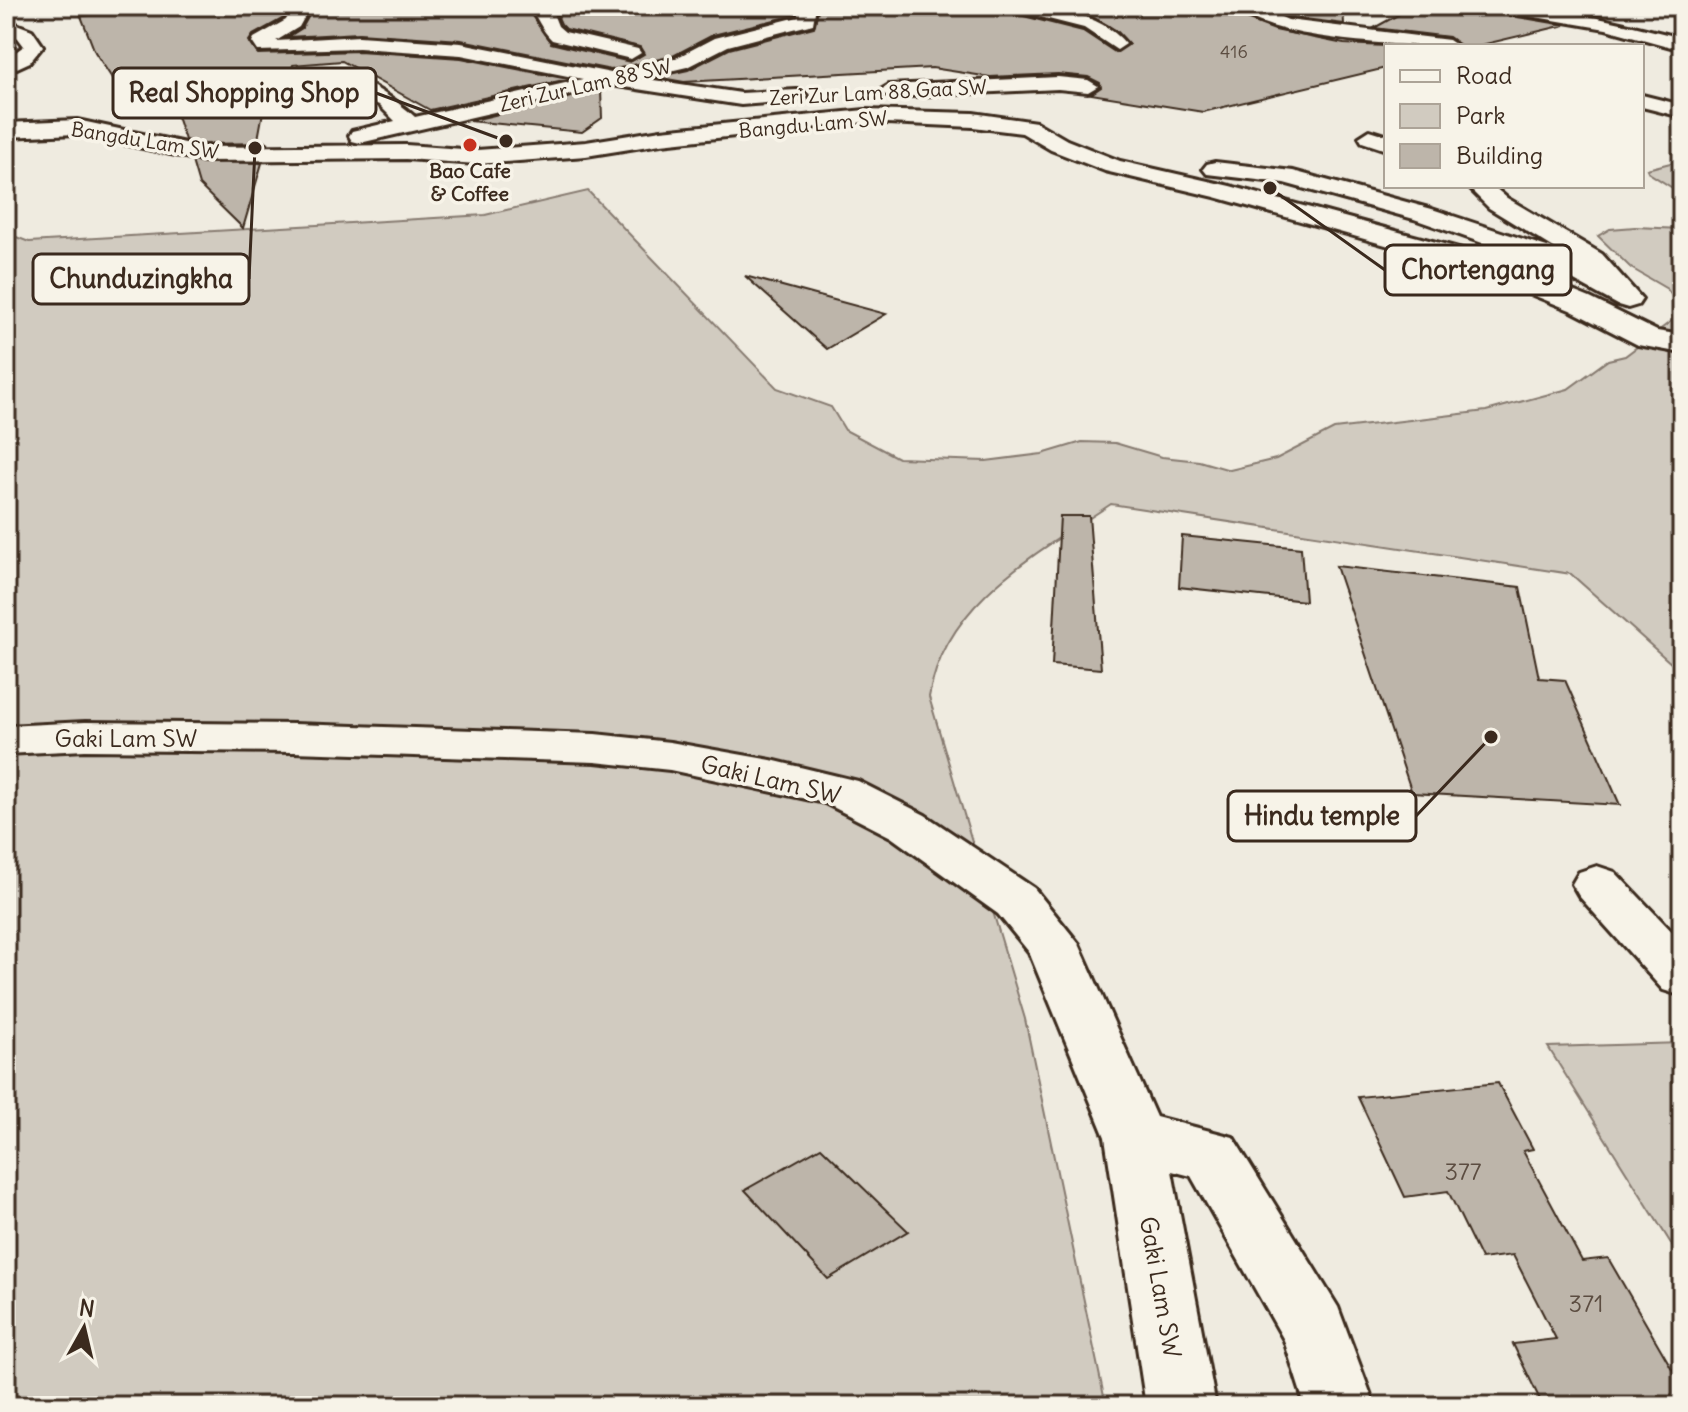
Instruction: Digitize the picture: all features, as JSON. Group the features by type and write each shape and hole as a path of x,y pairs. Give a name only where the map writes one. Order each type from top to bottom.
{"street":[{"name":"Zeri Zur Lam 88 Gaa SW","path":"287,6 300,9 293,23 261,42 265,47 359,42 461,49 668,90 741,99 820,95"},
{"path":"537,6 543,9 550,28 559,36 680,63"},
{"name":"Zeri Zur Lam 88 SW","path":"297,152 680,63 721,42 807,20 807,6"},
{"path":"1019,6 1090,24 1117,44"},
{"path":"1243,6 1272,21 1288,25 1434,44"},
{"path":"1509,7 1607,24 1682,44"},
{"path":"6,25 25,34 34,46 23,58 6,67"},
{"path":"327,74 386,101 410,124"},
{"name":"Zeri Zur Lam 88 Gaa SW","path":"865,93 1058,83 1088,86"},
{"path":"1644,102 1682,111"},
{"name":"Bangdu Lam SW","path":"6,130 77,127 204,154 406,152 477,157 547,153 661,137 865,116 973,120 1028,127 1059,145 1113,166 1221,191 1474,261 1580,304 1649,339 1682,344"},
{"path":"1113,166 1195,167 1285,176 1423,214 1555,259 1628,299 1592,260 1498,203 1481,188"},
{"name":"Gaki Lam SW","path":"6,740 85,736 294,738 595,748 670,756 841,792 908,826 1016,901 1052,944 1135,1137 1181,1406"},
{"path":"1597,884 1682,976"},
{"path":"1135,1137 1211,1155 1314,1329 1340,1406"}],"green space":[{"path":"1682,160 1682,194 1647,169"},
{"path":"588,191 777,388 831,407 845,430 898,458 986,461 1042,454 1082,442 1115,443 1162,457 1199,461 1230,470 1276,459 1334,429 1486,411 1568,389 1608,360 1625,356 1682,313 1682,673 1571,574 1111,504 1026,561 974,607 954,633 938,663 929,697 1025,1019 1106,1406 6,1406 6,233 29,242 485,215"},
{"path":"1610,229 1682,229 1682,310 1667,289 1631,268 1598,236"},
{"path":"1682,1043 1682,1261 1548,1047"}],"building":[{"path":"184,6 275,6 286,13 284,18 253,35 249,41 258,54 359,51 461,58 568,79 430,110 342,61 293,65 281,103 265,101 258,139 269,143 204,144 185,140 172,102 172,87 121,92 95,52 81,16"},
{"path":"311,6 525,6 551,43 630,62 644,54 640,47 566,29 553,6 795,6 795,15 713,35 673,56 611,70 461,40 359,33 288,37 302,28 312,10"},
{"path":"819,6 1007,6 1012,13 1083,31 1115,52 1129,44 1117,31 1089,15 1053,6 1231,6 1249,20 1275,30 1344,44 1384,46 1384,68 1203,112 1091,94 1101,87 1100,83 1088,77 1058,74 990,77 932,68 684,82 656,77 688,70 729,49 814,27"},
{"path":"1263,6 1343,6 1344,24 1289,17"},
{"path":"1414,6 1489,6 1500,14 1565,25 1485,44 1458,44 1449,37 1374,28"},
{"path":"601,90 602,118 582,132 469,121"},
{"path":"192,161 262,163 243,228 199,185"},
{"path":"745,276 886,314 827,349"},
{"path":"1060,516 1089,516 1101,669 1052,665"},
{"path":"1182,536 1301,548 1305,601 1179,587"},
{"path":"1336,566 1520,587 1539,678 1565,680 1620,805 1412,793"},
{"path":"1498,1083 1533,1149 1523,1151 1582,1261 1608,1258 1682,1386 1682,1406 1543,1406 1513,1344 1556,1339 1513,1255 1481,1259 1448,1191 1405,1197 1358,1097"},
{"path":"821,1147 908,1231 828,1279 745,1190"}],"place":[{"name":"Real Shopping Shop","path":"506,141"},
{"name":"Bao Cafe & Coffee","path":"470,145"},
{"name":"Chunduzingkha","path":"255,148"},
{"name":"Chortengang","path":"1270,188"},
{"name":"Hindu temple","path":"1491,737"}]}
